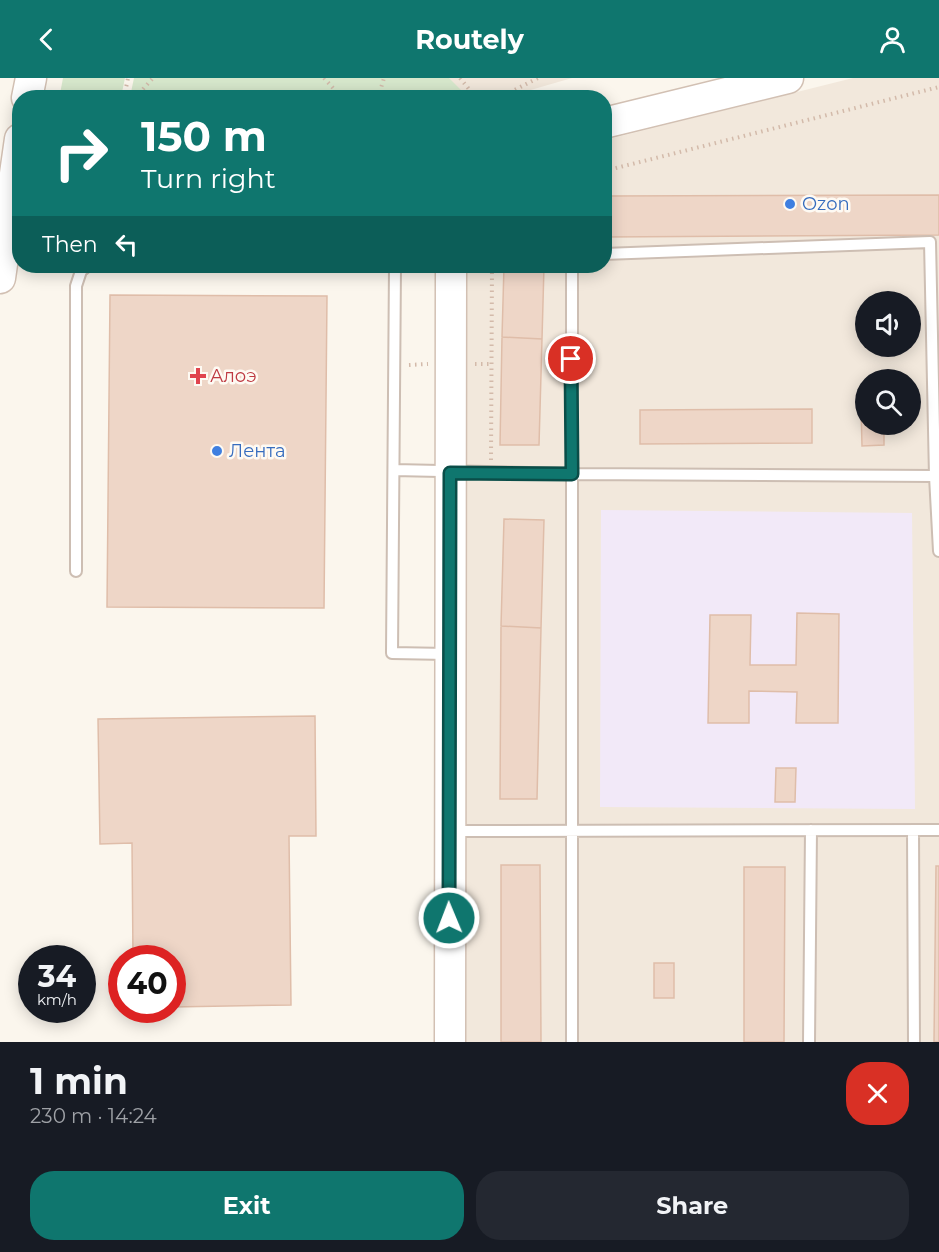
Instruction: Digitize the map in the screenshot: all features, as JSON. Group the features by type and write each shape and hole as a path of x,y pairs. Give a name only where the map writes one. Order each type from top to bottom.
{"street":[{"path":"612,121 788,78"},
{"path":"0,278 12,173"},
{"path":"450,1042 448,831 451,273"}],"lane":[{"path":"612,254 930,242 935,476 939,551"},
{"path":"76,571 76,286 80,273"},
{"path":"396,273 392,653 449,654"},
{"path":"572,273 572,1042"},
{"path":"394,470 450,473 935,476"},
{"path":"809,1042 811,830"},
{"path":"913,830 914,1042"},
{"path":"448,831 939,830"}],"path":[{"path":"142,90 153,78"},
{"path":"324,78 335,90"},
{"path":"460,78 470,90"},
{"path":"515,90 538,78"},
{"path":"612,169 939,87"},
{"path":"491,473 492,273"}],"shaded area":[{"path":"253,78 572,78 531,90 252,90"},
{"path":"853,78 939,78 939,1042 466,1042 467,273 612,273 612,138"},
{"path":"601,510 912,513 915,809 600,807"}],"green space":[{"path":"63,78 125,78 122,90 61,90"},
{"path":"134,78 449,78 461,90 131,90"}],"building":[{"path":"939,195 939,235 612,237 612,196"},
{"path":"504,273 544,273 542,339 502,337"},
{"name":"Лента","path":"110,295 327,296 324,608 107,607"},
{"path":"502,337 542,339 539,445 500,445"},
{"path":"812,409 812,443 640,444 640,410"},
{"path":"862,435 884,435 884,445 862,446"},
{"path":"504,519 544,520 541,628 501,626"},
{"path":"797,613 839,614 838,723 796,723 797,692 749,691 749,723 708,723 710,615 751,615 750,665 796,665"},
{"path":"501,626 541,628 537,799 500,799"},
{"path":"315,716 316,836 289,836 291,1005 186,1007 186,945 133,945 132,843 100,844 98,719"},
{"path":"776,768 796,768 795,802 775,802"},
{"path":"501,865 540,865 541,1042 501,1042"},
{"path":"936,866 939,866 939,1042 934,1042"},
{"path":"744,867 785,867 784,1042 744,1042"},
{"path":"654,963 674,963 674,998 654,998"}],"place":[{"name":"Ozon","path":"790,204"},
{"name":"Алоэ","path":"198,376"},
{"name":"Лента","path":"217,451"}],"route":[{"path":"449,918 450,473 572,474 571,359"}]}
